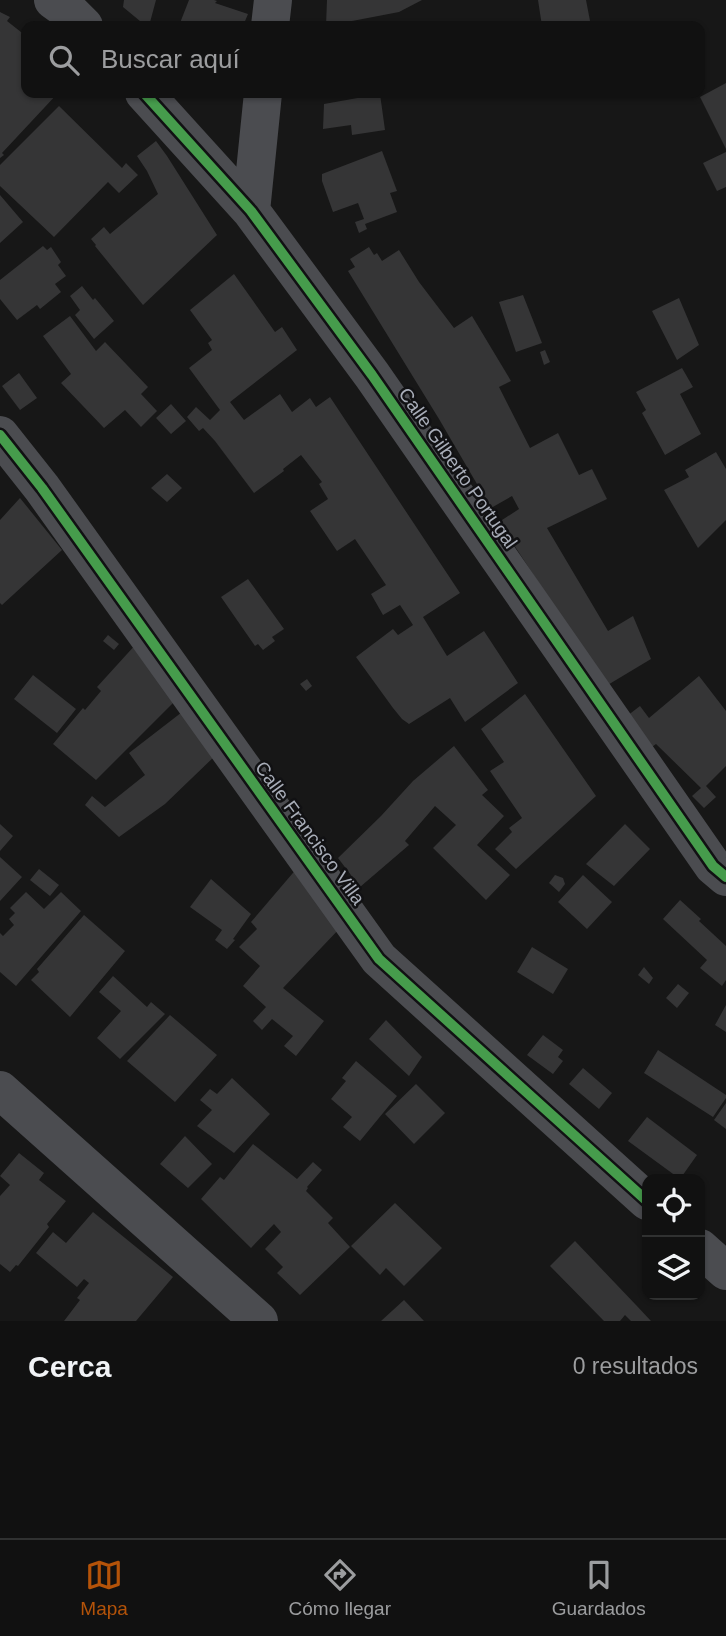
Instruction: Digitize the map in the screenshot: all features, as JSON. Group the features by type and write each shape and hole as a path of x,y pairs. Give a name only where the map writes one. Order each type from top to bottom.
{"street":[{"path":"53,0 79,21"},
{"path":"271,21 273,0"},
{"name":"Calle Gilberto Portugal","path":"149,98 251,211 372,375 713,866 726,877"},
{"path":"251,211 262,98"},
{"name":"Calle Francisco Villa","path":"0,435 42,488 379,959 642,1196"},
{"path":"0,1090 259,1321"},
{"path":"705,1252 726,1271"}],"building":[{"path":"124,0 156,0 150,21 140,21 123,7"},
{"path":"189,0 214,0 217,1 215,3 248,14 245,21 181,21"},
{"path":"327,0 422,0 399,12 352,21 326,21"},
{"path":"538,0 586,0 590,21 541,21"},
{"path":"0,12 10,17 7,21 21,32 21,98 53,98 0,158"},
{"path":"726,83 726,149 700,98 705,98 705,94"},
{"path":"358,98 381,98 385,130 352,135 351,125 323,129 324,104"},
{"path":"59,106 122,168 126,163 138,175 119,193 108,182 54,237 0,186 0,165"},
{"path":"156,141 217,235 143,305 91,239 104,227 110,234 158,194 137,156"},
{"path":"382,151 397,191 390,193 397,212 365,224 367,229 359,233 355,222 364,219 358,203 333,212 322,174"},
{"path":"726,152 726,187 717,191 703,163"},
{"path":"0,195 23,222 0,243"},
{"path":"43,246 47,250 51,247 61,262 58,265 66,276 55,284 61,292 40,309 37,305 17,320 0,299 0,280"},
{"path":"369,247 382,261 399,250 454,328 472,316 511,381 499,387 530,448 558,433 579,475 592,469 607,499 547,528 608,631 633,616 651,659 606,686 499,522 519,509 512,496 491,508 348,271 355,267 350,259"},
{"path":"234,274 275,332 282,327 297,350 230,402 244,420 280,394 292,412 310,398 316,407 330,397 460,593 423,617 447,656 484,631 518,683 465,722 450,698 409,724 393,708 356,657 393,629 398,635 413,625 400,605 383,615 371,594 386,585 355,539 337,551 310,511 328,499 319,484 322,482 301,455 254,493 215,441 203,428 199,431 187,417 196,407 210,420 220,410 189,368 212,350 208,343 212,340 190,310"},
{"path":"82,286 114,321 94,339 75,315 80,310 70,296"},
{"path":"523,295 542,343 516,352 499,302"},
{"path":"679,298 699,345 677,360 652,311"},
{"path":"70,316 96,351 105,342 148,387 141,394 157,411 141,427 125,410 104,428 61,383 71,374 43,336"},
{"path":"545,350 550,362 544,365 540,352"},
{"path":"682,368 693,387 680,394 701,434 665,455 642,413 646,410 636,392"},
{"path":"19,373 37,398 20,410 2,386"},
{"path":"171,404 186,421 171,434 156,418"},
{"path":"716,452 726,469 726,520 698,548 664,490 689,477 685,470"},
{"path":"167,474 182,488 167,502 151,488"},
{"path":"20,498 62,550 2,605 0,520"},
{"path":"248,579 284,629 272,637 275,641 263,650 258,644 255,646 221,597"},
{"path":"108,635 119,644 114,650 103,641"},
{"path":"137,643 178,698 96,780 53,744 101,691 97,687"},
{"path":"33,675 76,709 57,733 14,699"},
{"path":"699,676 726,711 726,766 706,786 716,797 704,808 692,796 701,788 656,744 649,749 627,716 640,706 649,718"},
{"path":"307,679 312,686 306,691 300,684"},
{"path":"525,694 596,796 516,869 495,849 512,832 509,828 522,818 490,771 504,762 481,729"},
{"path":"186,709 218,753 165,804 119,837 85,805 92,796 105,807 145,775 129,753"},
{"path":"454,746 488,790 482,795 504,816 477,845 510,875 486,900 433,848 456,825 435,806 405,841 409,845 360,887 338,858 413,781"},
{"path":"0,824 13,836 0,851"},
{"path":"625,824 650,849 614,886 586,864"},
{"path":"0,857 22,877 0,901"},
{"path":"298,867 341,927 283,988 324,1021 296,1056 284,1046 293,1036 272,1019 262,1030 253,1021 266,1007 243,986 260,966 239,947 257,929 251,922"},
{"path":"39,869 59,885 50,896 30,880"},
{"path":"555,875 563,878 565,884 559,892 549,883"},
{"path":"583,875 612,902 587,929 558,902"},
{"path":"211,879 251,914 227,949 215,940 222,930 190,907"},
{"path":"26,892 44,909 61,892 81,911 16,986 0,972 0,933 3,936 14,925 9,919 15,913 10,908"},
{"path":"680,900 726,946 726,980 722,986 700,968 707,960 663,919"},
{"path":"84,915 125,951 70,1017 31,980 39,972 37,969"},
{"path":"532,947 568,969 553,994 517,972"},
{"path":"644,967 653,978 649,984 638,975"},
{"path":"113,976 147,1007 151,1002 165,1014 120,1059 97,1038 121,1011 99,992"},
{"path":"678,984 689,993 677,1008 666,998"},
{"path":"726,1005 726,1032 715,1025"},
{"path":"170,1015 217,1055 175,1102 127,1061"},
{"path":"386,1020 422,1057 409,1076 369,1039"},
{"path":"543,1035 563,1050 558,1057 563,1061 553,1074 527,1055"},
{"path":"658,1050 726,1095 713,1117 644,1073"},
{"path":"356,1061 397,1096 360,1141 343,1127 352,1117 331,1099 346,1081 342,1078"},
{"path":"583,1068 612,1093 599,1109 569,1084"},
{"path":"232,1078 270,1114 234,1153 197,1126 212,1110 200,1100 210,1089 217,1094"},
{"path":"416,1084 445,1113 414,1144 385,1114"},
{"path":"726,1103 726,1129 714,1120"},
{"path":"647,1117 697,1155 684,1174 673,1174 628,1141"},
{"path":"185,1136 212,1164 188,1188 160,1164"},
{"path":"253,1144 297,1179 313,1162 322,1170 306,1191 333,1218 328,1223 350,1247 300,1295 277,1273 283,1267 265,1249 281,1232 274,1224 251,1248 201,1199 220,1177 224,1180"},
{"path":"19,1153 44,1173 39,1180 66,1201 47,1224 49,1227 18,1266 10,1272 0,1264 0,1196 10,1185 0,1176"},
{"path":"395,1203 442,1248 404,1286 386,1268 380,1275 351,1246"},
{"path":"93,1212 173,1277 136,1321 64,1321 89,1283 84,1279 77,1287 36,1253 53,1232 66,1243"},
{"path":"575,1241 651,1321 631,1321 625,1315 620,1321 604,1321 550,1266"},
{"path":"404,1300 424,1321 381,1321"}],"cycle path":[{"path":"149,98 251,211 372,375 713,866 726,877"},
{"path":"0,435 42,488 379,959 642,1196"}]}
